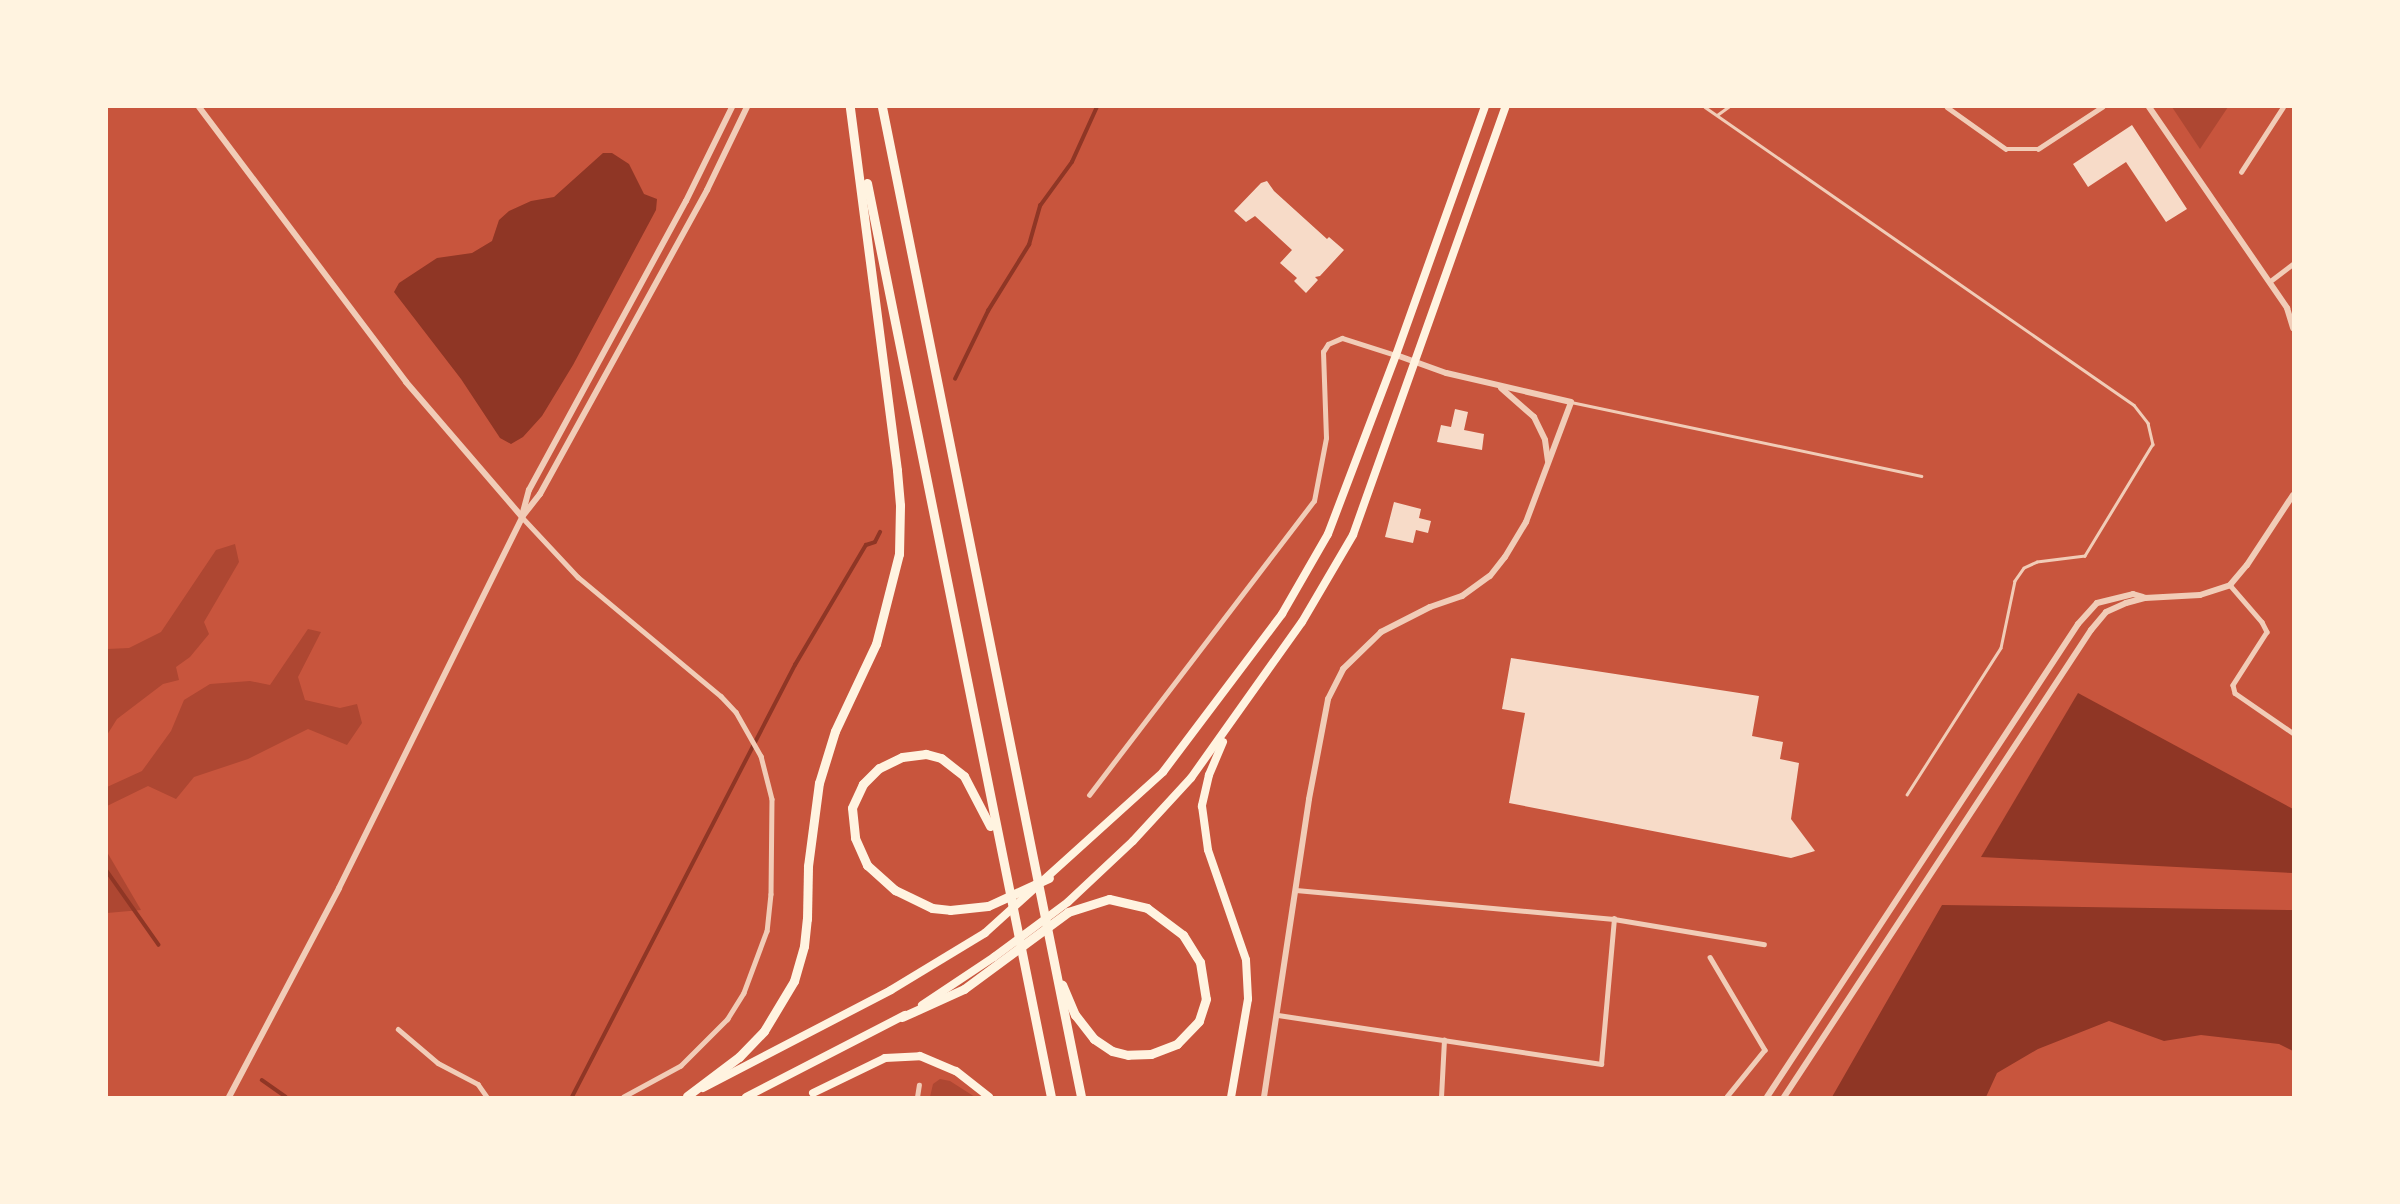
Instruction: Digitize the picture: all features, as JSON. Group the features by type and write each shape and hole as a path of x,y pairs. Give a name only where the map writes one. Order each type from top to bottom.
{"highway":[{"path":"850,107 1051,1097"},
{"path":"686,1097 739,1057 764,1031 793,981 804,946 811,823 818,783 835,731 876,644 898,554 900,515 897,470 850,107"},
{"path":"882,107 1081,1097"},
{"path":"686,1097 903,983 985,933 1163,772 1282,614 1328,534 1485,107"},
{"path":"902,1017 994,957 1068,902 1133,841 1191,778 1302,622 1353,535 1505,107"},
{"path":"1231,725 1214,761 1202,807 1208,850 1246,960 1248,999 1231,1097"},
{"path":"999,850 971,786 964,776 941,758 914,754 891,761 863,785 852,808 855,838 867,865 895,890 932,908 950,910 988,905 1049,877"},
{"path":"746,1097 902,1017 964,989 1068,912 1109,899 1147,908 1183,935 1195,951 1204,975 1205,1008 1194,1028 1169,1048 1151,1054 1119,1053 1099,1044 1082,1025 1054,968"},
{"path":"813,1093 885,1058 920,1056 956,1071 989,1097"}],"street":[{"path":"199,107 406,382 522,517 578,577 721,696 736,712 761,756 772,799 771,894 767,931 744,993 727,1019 681,1066 624,1097"},
{"path":"229,1097 339,888 522,517 529,490 685,201 732,107"},
{"path":"522,517 540,494 696,210 747,107"},
{"path":"1947,107 2006,149 2038,149 2102,107"},
{"path":"2149,107 2287,307 2293,328"},
{"path":"2241,172 2283,107"},
{"path":"2269,282 2293,264"},
{"path":"1089,795 1314,501 1326,438 1323,352 1328,344 1342,338 1446,373 1571,402 1526,522 1506,557 1490,576 1462,596 1430,607 1381,632 1343,669 1328,699 1295,890 1264,1097"},
{"path":"1498,385 1534,417 1545,440 1548,463"},
{"path":"1767,1097 2078,624 2097,603 2133,594 2145,598 2200,595 2230,585 2247,565 2293,495"},
{"path":"2230,585 2267,632 2233,685 2235,693 2293,733"},
{"path":"1784,1097 2091,629 2106,611 2145,598"},
{"path":"1295,890 1614,919 1764,944"},
{"path":"1278,1015 1601,1064 1614,919"},
{"path":"1710,957 1765,1050 1727,1097"},
{"path":"398,1029 438,1063 478,1084 486,1097"},
{"path":"1444,1040 1441,1097 1447,1097"},
{"path":"917,1097 919,1086"}],"lane":[{"path":"1705,107 2134,405 2148,423 2153,444 2085,556 2037,562 2024,568 2015,580 2001,648 1907,795"},
{"path":"1717,115 1728,107"},
{"path":"1571,402 1921,476"}],"shaded area":[{"path":"2172,107 2228,107 2200,149"},
{"path":"603,153 612,153 629,164 644,194 657,199 656,210 573,365 542,416 523,437 511,444 500,438 461,379 394,292 399,283 437,258 472,253 492,241 499,220 509,211 531,201 554,197"},
{"path":"235,544 239,562 204,622 209,634 190,657 176,667 179,680 163,684 117,719 107,735 107,649 129,648 161,632 216,550"},
{"path":"308,629 321,632 298,677 305,700 340,708 357,704 362,723 347,745 308,729 248,759 194,777 176,799 148,786 107,806 107,787 142,771 171,731 184,700 210,684 250,681 270,685"},
{"path":"2078,693 2293,809 2293,873 1981,857"},
{"path":"107,852 141,910 107,913"},
{"path":"1942,905 2293,910 2293,1051 2279,1044 2201,1035 2164,1041 2109,1021 2038,1049 1997,1073 1986,1097 1832,1097"},
{"path":"940,1079 950,1081 975,1097 930,1097 933,1084"}],"building":[{"path":"2132,125 2187,209 2166,222 2126,162 2088,187 2073,164"},
{"path":"1267,181 1274,191 1327,239 1329,237 1344,250 1320,276 1315,277 1318,280 1306,293 1294,281 1297,278 1280,263 1292,250 1255,216 1246,222 1234,211 1261,183"},
{"path":"1455,409 1468,412 1464,430 1484,434 1482,450 1437,442 1441,425 1451,427"},
{"path":"1394,502 1421,509 1419,518 1431,521 1428,533 1416,530 1413,543 1385,537"},
{"path":"1511,658 1759,696 1752,736 1783,742 1780,759 1799,763 1791,819 1815,851 1791,858 1509,803 1525,713 1502,709"}],"waterway":[{"path":"955,379 988,311 1029,245 1040,206 1072,162 1097,107"},
{"path":"572,1097 795,665 866,545 875,542 880,532"},
{"path":"107,871 159,945"},
{"path":"262,1080 286,1097"}]}
